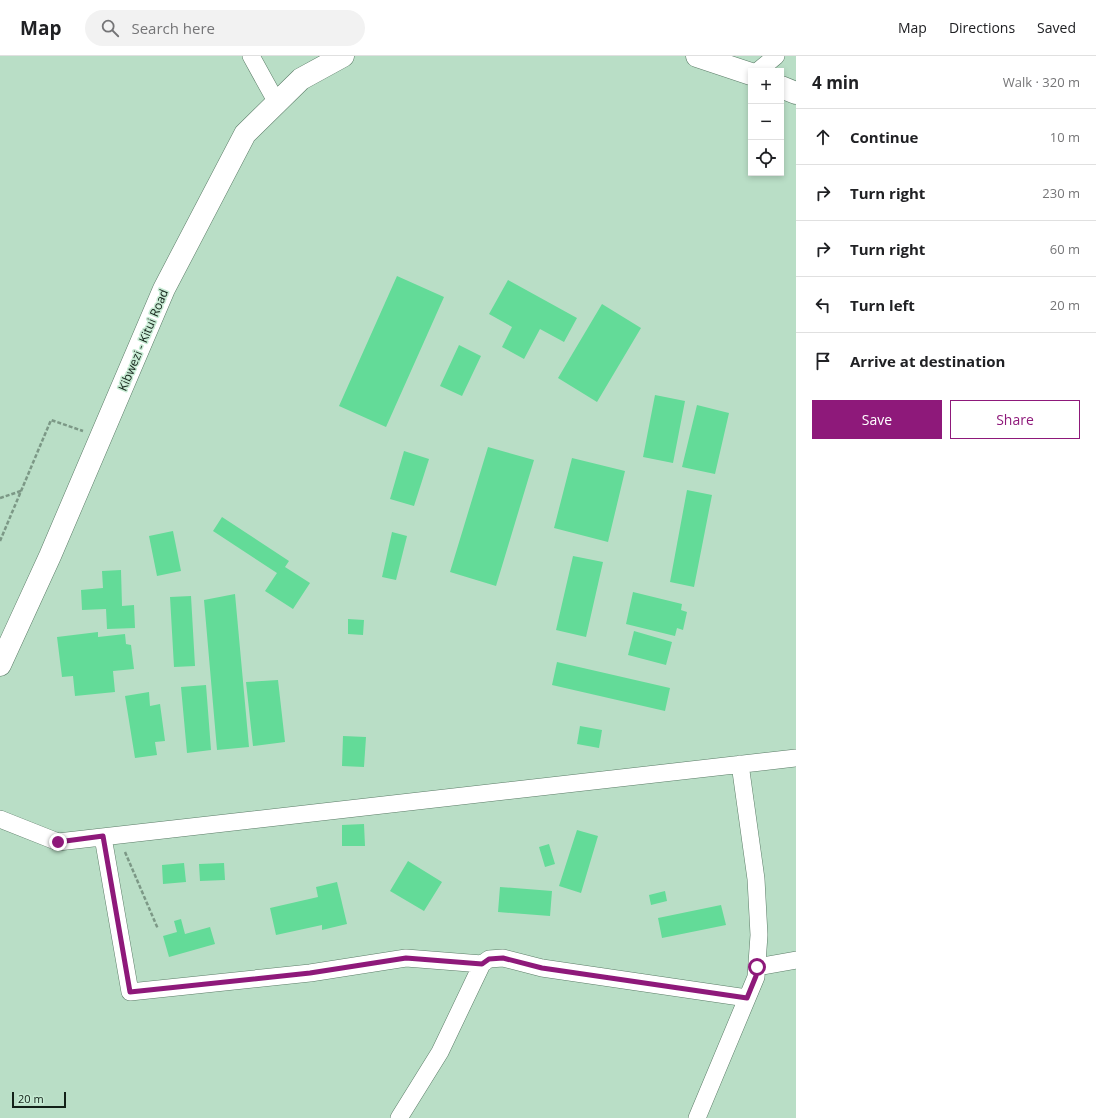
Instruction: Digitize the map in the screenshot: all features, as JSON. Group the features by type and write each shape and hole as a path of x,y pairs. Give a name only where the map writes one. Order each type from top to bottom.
{"main road":[{"name":"Kibwezi - Kitui Road","path":"0,665 164,289 245,134 301,79 343,56"},
{"path":"696,56 748,73"},
{"path":"784,88 796,93"}],"street":[{"path":"252,56 277,103"},
{"path":"762,68 776,56"},
{"path":"0,819 58,842 796,758"},
{"path":"697,1118 756,976 760,935 756,879 740,764"},
{"path":"110,836 130,992 310,973 406,958 482,964"},
{"path":"399,1118 440,1052 482,964 489,959 503,958 542,968 747,998"},
{"path":"757,967 796,960"}],"path":[{"path":"0,541 51,420 100,438"},
{"path":"0,498 21,491"},
{"path":"110,836 158,928"}],"building":[{"path":"397,276 444,297 386,427 339,406"},
{"path":"508,280 577,318 564,342 540,329 524,359 502,347 512,327 489,314"},
{"path":"602,304 641,328 597,402 558,378"},
{"path":"459,345 481,356 462,396 440,386"},
{"path":"655,395 685,401 673,463 643,457"},
{"path":"697,405 729,413 715,474 682,467"},
{"path":"488,447 534,460 496,586 450,572"},
{"path":"404,451 429,459 414,506 390,499"},
{"path":"572,458 625,471 608,542 554,528"},
{"path":"687,490 712,495 694,587 670,582"},
{"path":"222,517 289,561 285,567 310,583 293,609 265,591 277,573 213,531"},
{"path":"173,531 181,571 157,576 149,536"},
{"path":"392,532 407,536 396,580 382,577"},
{"path":"573,556 603,562 586,637 556,630"},
{"path":"121,570 122,606 134,605 135,628 107,629 106,609 82,610 81,590 103,588 102,571"},
{"path":"633,592 682,604 681,610 687,612 683,630 677,628 675,636 626,624"},
{"path":"235,594 249,747 217,750 204,600"},
{"path":"191,596 195,666 174,667 170,597"},
{"path":"348,619 364,620 363,635 348,634"},
{"path":"634,631 672,642 666,665 628,655"},
{"path":"98,632 98,637 125,634 126,644 131,645 134,669 113,671 115,692 75,696 73,676 62,677 57,637"},
{"path":"557,662 670,688 665,711 552,685"},
{"path":"278,680 285,742 253,746 246,682"},
{"path":"206,685 211,750 187,753 181,687"},
{"path":"149,692 150,706 160,704 165,741 155,742 157,755 135,758 125,696"},
{"path":"580,726 602,730 599,748 577,744"},
{"path":"343,736 366,737 364,767 342,766"},
{"path":"364,824 365,846 342,846 342,825"},
{"path":"577,830 598,836 581,893 559,886"},
{"path":"549,844 555,864 545,867 539,847"},
{"path":"408,861 442,882 424,911 390,891"},
{"path":"184,863 186,882 163,884 162,865"},
{"path":"224,863 225,880 200,881 199,864"},
{"path":"337,882 347,924 322,930 322,925 276,935 270,908 318,897 316,887"},
{"path":"500,887 552,891 550,916 498,912"},
{"path":"665,891 667,901 651,905 649,895"},
{"path":"721,905 726,925 662,938 658,918"},
{"path":"181,919 185,934 210,927 215,944 169,957 163,936 177,932 174,921"}],"route":[{"path":"58,842 103,836 130,992 310,973 406,958 482,964 489,959 503,958 542,968 747,998 756,976 757,967"}]}
